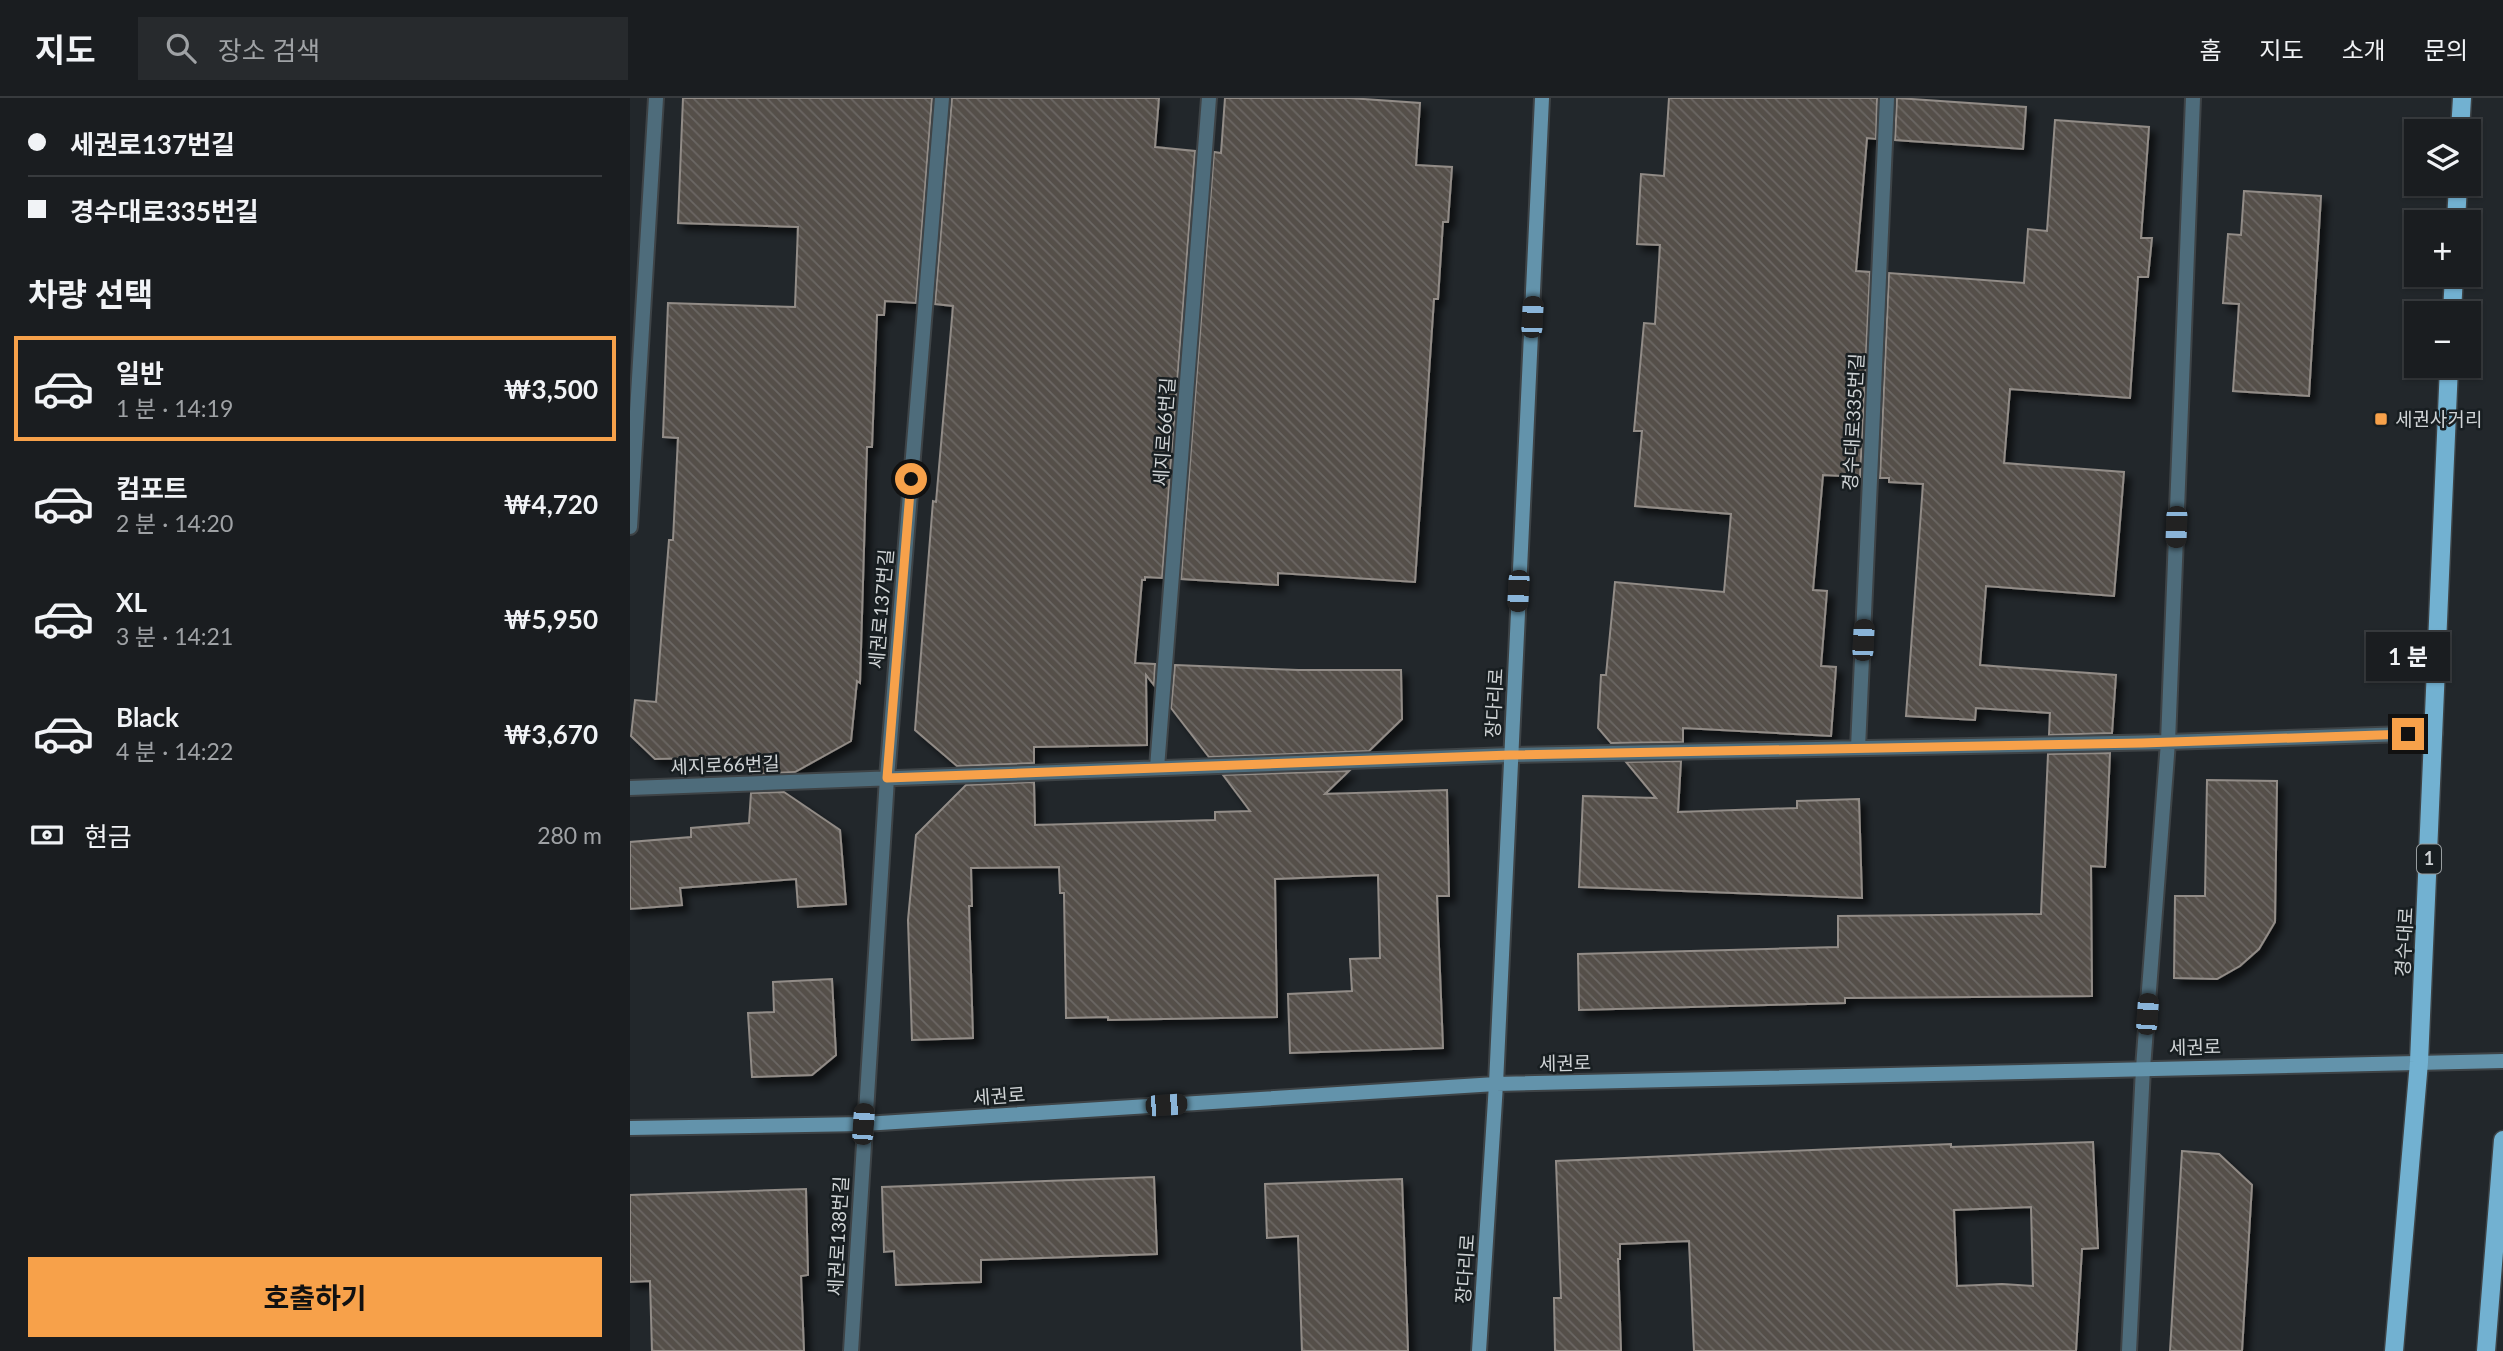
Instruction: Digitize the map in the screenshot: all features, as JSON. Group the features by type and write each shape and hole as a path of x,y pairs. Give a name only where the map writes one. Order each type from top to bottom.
{"main road":[{"path":"2461,119 2462,98"},
{"name":"경수대로","path":"2394,1351 2419,1062 2449,378"},
{"path":"2486,1351 2503,1140"}],"street":[{"path":"630,527 656,98"},
{"name":"세권로137번길","path":"863,1124 887,778 942,98"},
{"name":"세지로66번길","path":"1157,768 1209,98"},
{"name":"장다리로","path":"1479,1351 1496,1084 1542,98"},
{"name":"경수대로335번길","path":"1858,748 1887,98"},
{"path":"2129,1351 2143,1068 2168,742 2193,98"},
{"path":"1510,755 2168,742 2435,733"},
{"name":"세지로66번길","path":"630,788 1510,755"},
{"name":"세권로","path":"630,1128 863,1124 1496,1084 2503,1061"},
{"name":"세권로138번길","path":"851,1351 863,1124"}],"building":[{"path":"683,98 932,98 916,303 885,301 884,315 877,315 872,447 867,447 860,683 857,681 851,741 795,772 753,774 754,757 655,759 631,736 635,700 656,702 669,540 673,540 678,438 663,437 668,303 795,307 798,227 678,223"},
{"path":"952,98 1159,98 1155,147 1195,151 1162,578 1145,577 1145,580 1142,580 1135,663 1155,664 1154,685 1146,675 1147,745 1034,747 1034,763 957,766 915,730 933,501 936,502 953,306 935,304"},
{"path":"1225,98 1349,98 1420,103 1416,165 1452,167 1448,222 1443,222 1438,299 1434,299 1415,582 1278,573 1278,585 1181,579 1214,152 1221,153"},
{"path":"1669,98 1877,98 1876,139 1867,138 1856,271 1870,272 1860,477 1823,475 1813,590 1827,591 1821,666 1836,667 1831,736 1683,728 1683,742 1611,743 1598,728 1601,675 1606,675 1615,582 1724,592 1731,514 1635,506 1642,431 1634,431 1644,323 1655,324 1660,245 1637,244 1641,174 1664,176"},
{"path":"1897,98 2026,107 2023,149 1895,140"},
{"path":"2055,120 2149,127 2141,238 2152,238 2148,277 2138,277 2130,398 2010,389 2004,463 2124,472 2114,596 1986,586 1980,665 2116,675 2112,733 2049,735 2050,713 1976,708 1975,720 1906,716 1923,484 1889,482 1889,478 1880,478 1889,273 2024,283 2028,229 2047,231"},
{"path":"2244,191 2321,196 2309,396 2233,391 2239,304 2223,303 2228,234 2241,235"},
{"path":"1175,665 1298,670 1401,670 1402,719 1369,751 1209,757 1171,708"},
{"path":"2110,753 2105,867 2091,866 2092,996 1845,998 1845,1003 1579,1010 1578,954 1838,947 1838,916 2041,914 2048,754"},
{"path":"1681,761 1678,812 1797,808 1797,801 1859,799 1862,898 1579,887 1583,796 1656,798 1626,762"},
{"path":"1349,771 1325,794 1447,790 1449,896 1437,896 1443,1048 1290,1053 1288,994 1352,991 1350,959 1380,958 1378,875 1275,879 1277,1017 1108,1020 1108,1017 1066,1018 1064,893 1060,893 1059,867 971,868 972,906 969,906 973,1038 912,1040 908,920 916,835 966,785 1034,782 1035,825 1215,820 1215,812 1250,811 1223,775"},
{"path":"2207,780 2277,781 2275,922 2259,949 2240,966 2217,979 2174,978 2175,896 2205,896"},
{"path":"784,792 840,830 846,904 798,907 796,879 680,888 682,905 630,909 630,842 691,837 691,828 749,823 751,793"},
{"path":"832,979 836,1055 812,1075 752,1077 748,1013 774,1012 773,982"},
{"path":"2093,1142 2098,1248 2082,1249 2076,1351 1694,1351 1689,1241 1620,1244 1618,1259 1621,1351 1555,1351 1554,1298 1561,1298 1556,1161 1951,1144 1951,1147","holes":["2031,1207 2033,1286 1957,1286 1954,1210"]},
{"path":"2182,1151 2219,1154 2252,1185 2242,1351 2170,1351"},
{"path":"1154,1177 1157,1254 981,1260 981,1282 896,1285 894,1251 884,1252 882,1187"},
{"path":"1402,1179 1408,1351 1302,1351 1298,1236 1267,1238 1265,1184"},
{"path":"806,1189 808,1275 801,1276 804,1351 652,1351 650,1281 630,1282 630,1195"}],"place":[{"name":"세권사거리","path":"2381,419"}],"route":[{"path":"911,479 887,778 1510,755 2142,743 2408,734"}]}
